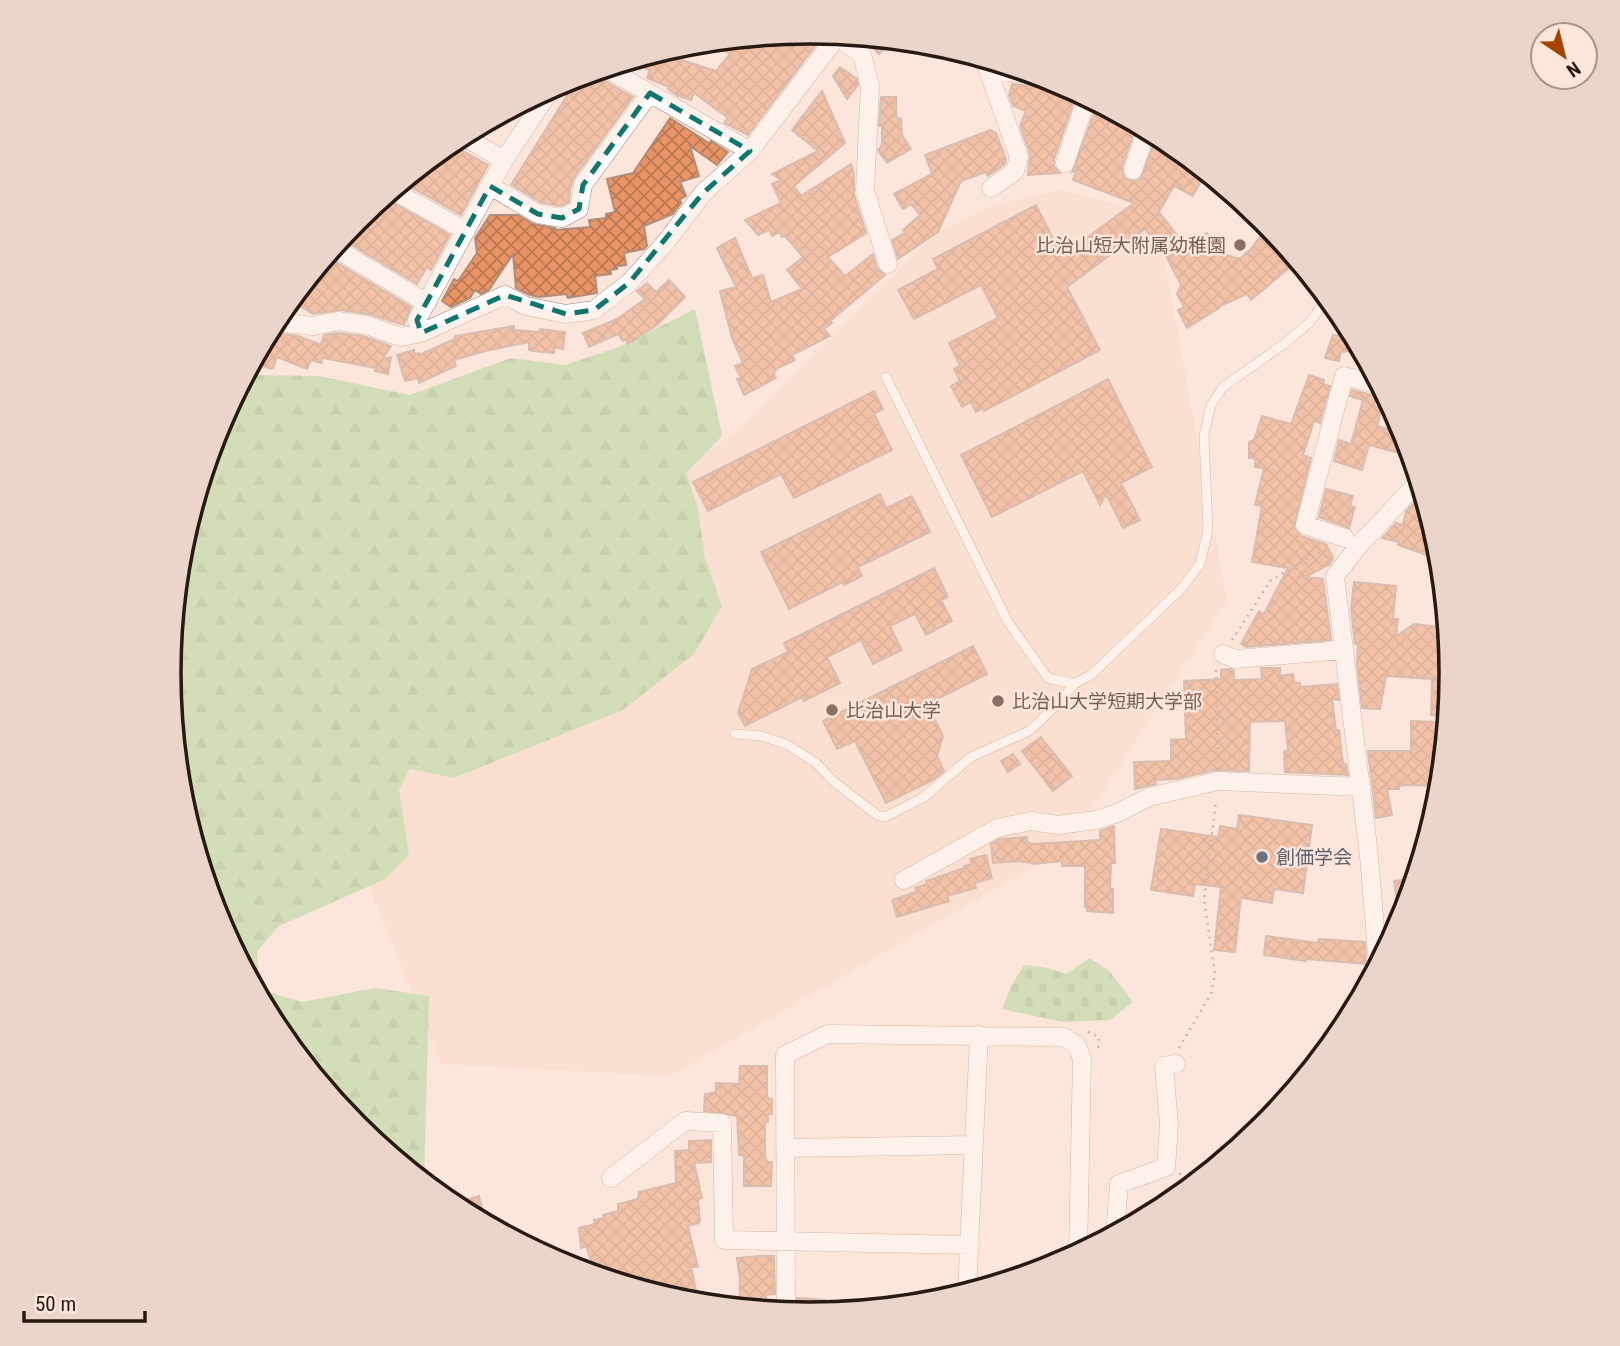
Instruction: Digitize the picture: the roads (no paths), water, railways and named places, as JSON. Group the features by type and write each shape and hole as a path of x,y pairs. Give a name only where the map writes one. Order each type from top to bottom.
{"street":[{"path":"287,323 313,326 338,321 366,325 401,337 421,333 505,295 526,306 566,314 594,310 629,284 666,242 703,193 750,151 831,45"},
{"path":"850,45 862,55 870,86 864,191 888,264"},
{"path":"989,70 1019,157 1015,171 991,188"},
{"path":"617,74 750,151"},
{"path":"490,186 538,214 562,218 579,209 583,185 650,93"},
{"path":"421,333 418,320 504,160 538,106"},
{"path":"1065,163 1084,107"},
{"path":"1133,170 1143,140"},
{"path":"473,142 504,160"},
{"path":"401,195 466,231"},
{"path":"342,252 427,303"},
{"path":"1345,538 1306,525 1344,376 1367,382"},
{"path":"1376,946 1361,787 1335,576 1361,543 1412,489"},
{"path":"1223,654 1235,659 1344,650"},
{"path":"904,880 997,828 1031,821 1058,825 1096,820 1118,813 1149,797 1217,787 1361,787"},
{"path":"786,1301 785,1055 828,1034 1064,1037 1077,1046 1082,1059 1078,1241"},
{"path":"968,1282 979,1035"},
{"path":"1120,1221 1119,1184 1166,1167 1169,1125 1164,1066 1176,1064"},
{"path":"611,1178 685,1121 722,1123 724,1240 970,1245"},
{"path":"786,1147 974,1145"}],"lane":[{"path":"735,734 762,736 788,745 816,763 833,781 877,815 885,817 924,797 971,757 1029,731 1059,703 1074,684 1091,675 1181,589 1200,564 1208,530 1204,435 1211,405 1223,387 1284,345 1309,323 1321,307"},
{"path":"886,377 1007,622 1048,678 1074,684"}],"place":[{"name":"比治山短大附属幼稚園","path":"1240,245"},
{"name":"比治山大学短期大学部","path":"998,701"},
{"name":"比治山大学","path":"832,710"},
{"name":"創価学会","path":"1262,857"}]}
